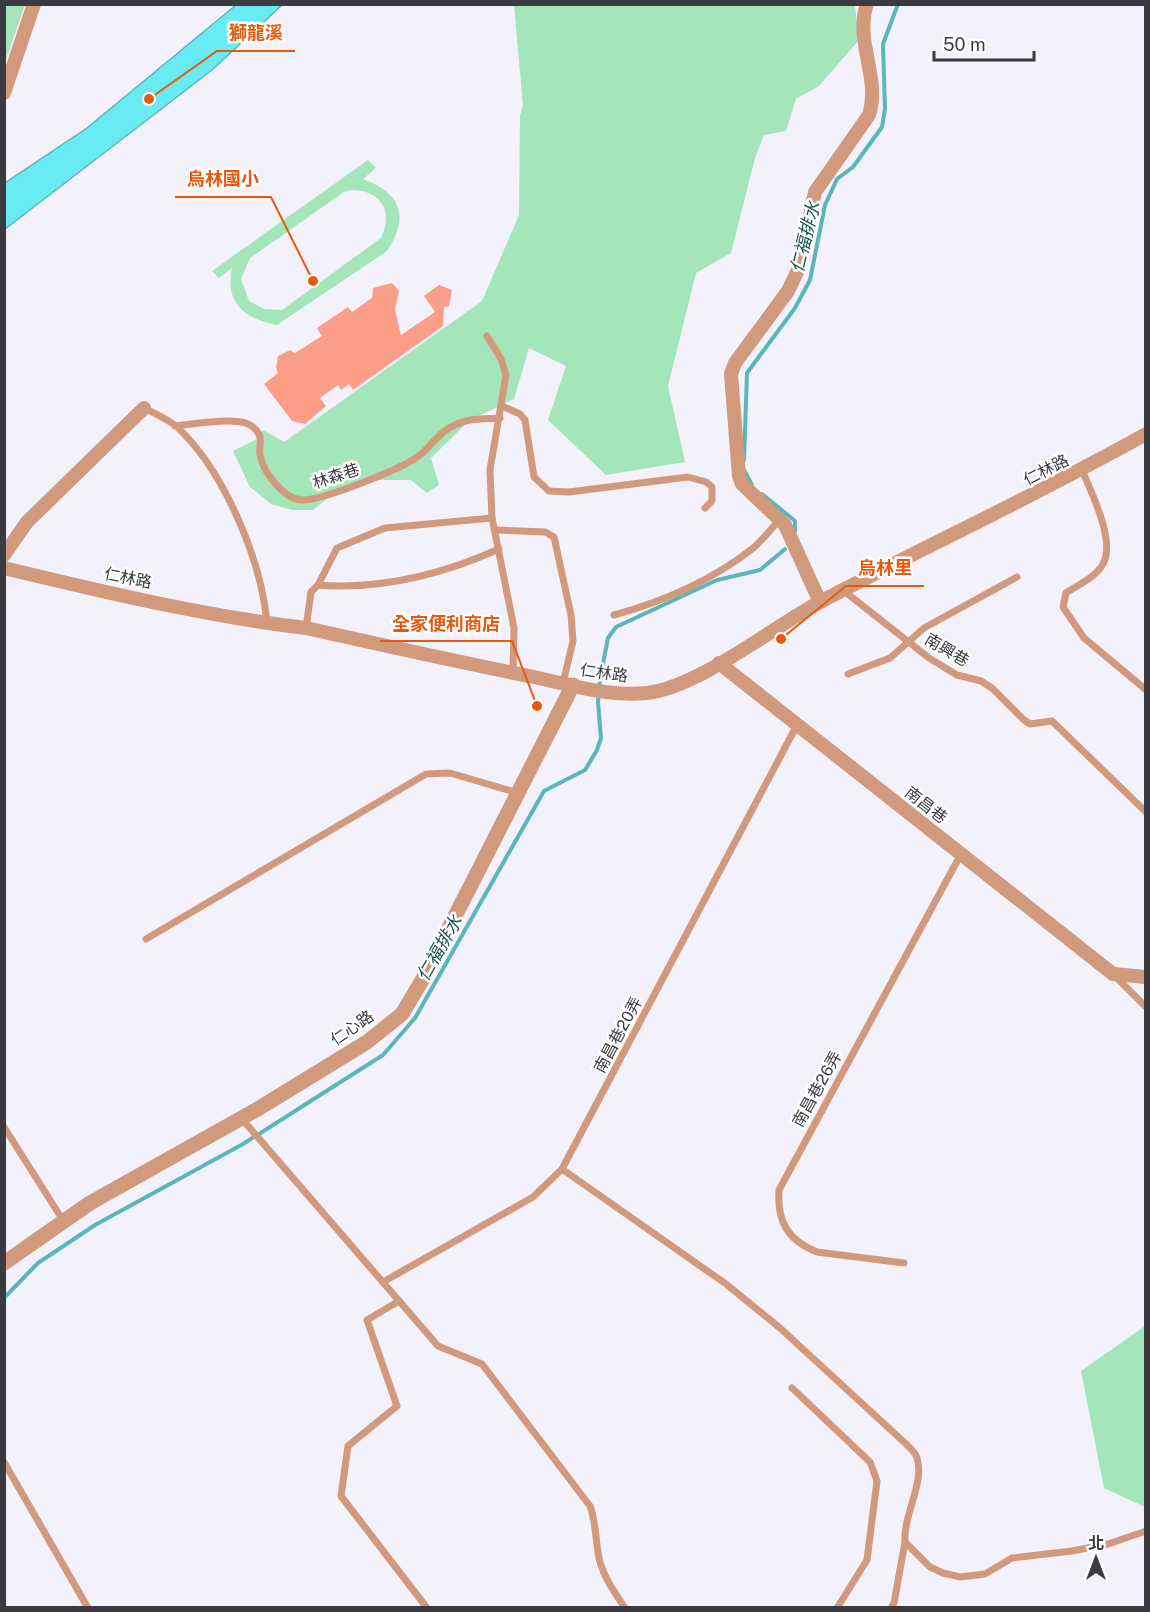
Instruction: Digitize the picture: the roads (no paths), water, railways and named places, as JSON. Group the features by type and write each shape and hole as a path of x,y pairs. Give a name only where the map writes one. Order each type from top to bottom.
{"street":[{"path":"4,93 34,4"},
{"path":"820,602 780,519 742,484 739,476 731,374 735,363 788,291 798,270 815,192 869,116 873,102 862,29 867,4"},
{"path":"4,555 27,522 144,408"},
{"name":"仁林路","path":"4,568 267,623 306,628 568,684 610,691 650,693 685,681 820,602 1082,470 1146,434"},
{"name":"南昌巷","path":"719,663 1113,974"},
{"name":"仁心路","path":"4,1263 90,1203 242,1119 367,1042 402,1014 424,977 518,794 568,684"},
{"path":"1113,974 1146,977"}],"lane":[{"path":"487,336 501,359 506,375 490,470 492,518 515,642 513,673"},
{"path":"502,406 520,414 525,420 534,477 549,491 569,492 688,477 706,482 712,487 712,501 705,508"},
{"path":"144,408 175,426 220,479 258,572 267,623"},
{"name":"林森巷","path":"175,426 236,421 248,424 256,429 260,438 260,455 263,466 279,487 291,497 301,500 318,497 398,469 420,456 442,433 454,425 469,420 500,418"},
{"path":"1082,470 1106,534 1106,556 1094,575 1066,593 1063,607 1084,638 1145,689"},
{"path":"306,628 310,592 318,585 337,548 386,528 492,518"},
{"path":"615,615 671,595 718,572 753,548 780,519"},
{"path":"496,530 545,532 554,537 571,615 573,641 568,684"},
{"path":"318,585 350,587 427,576 461,566 499,549"},
{"path":"848,674 890,658 924,628 1017,577"},
{"name":"南興巷","path":"843,591 909,642 957,675 981,681 992,688 1030,724 1052,721 1146,812"},
{"name":"南昌巷20弄","path":"383,1282 533,1197 562,1169 797,725"},
{"path":"146,939 426,774 450,773 518,794"},
{"name":"南昌巷26弄","path":"904,1263 817,1252 804,1247 789,1236 781,1221 779,1190 961,854"},
{"name":"南昌巷","path":"1113,974 1146,1007"},
{"path":"242,1119 438,1346 482,1364 590,1506 596,1522 599,1560 607,1581 625,1608"},
{"path":"4,1127 64,1222"},
{"path":"562,1169 726,1284 780,1328 905,1443 917,1457 919,1477 904,1526 904,1542 894,1603 891,1608"},
{"path":"399,1301 367,1320 397,1406 348,1446 341,1496 427,1608"},
{"path":"792,1388 870,1462 877,1482 867,1560 837,1608"},
{"path":"4,1462 88,1608"},
{"path":"904,1542 930,1566 943,1573 960,1577 985,1574 1012,1558 1108,1544 1146,1531"}],"water":[{"path":"236,5 282,5 212,70 5,229 5,183 87,128"}],"waterway":[{"name":"仁福排水","path":"744,460 747,373 795,308 810,280 825,205 837,179 853,167 882,127 885,109 883,44 898,4"},
{"name":"仁福排水","path":"744,470 752,485"},
{"name":"仁福排水","path":"762,494 795,521 795,531"},
{"name":"仁福排水","path":"4,1298 38,1263 95,1225 243,1144 383,1055 415,1018 544,791 585,770 597,750 601,738 598,702 600,679 608,638 616,627 717,580 760,570 785,549"}],"place":[{"name":"獅龍溪","path":"149,99"},
{"name":"烏林國小","path":"313,281"},
{"name":"烏林里","path":"781,639"},
{"name":"全家便利商店","path":"537,706"}]}
